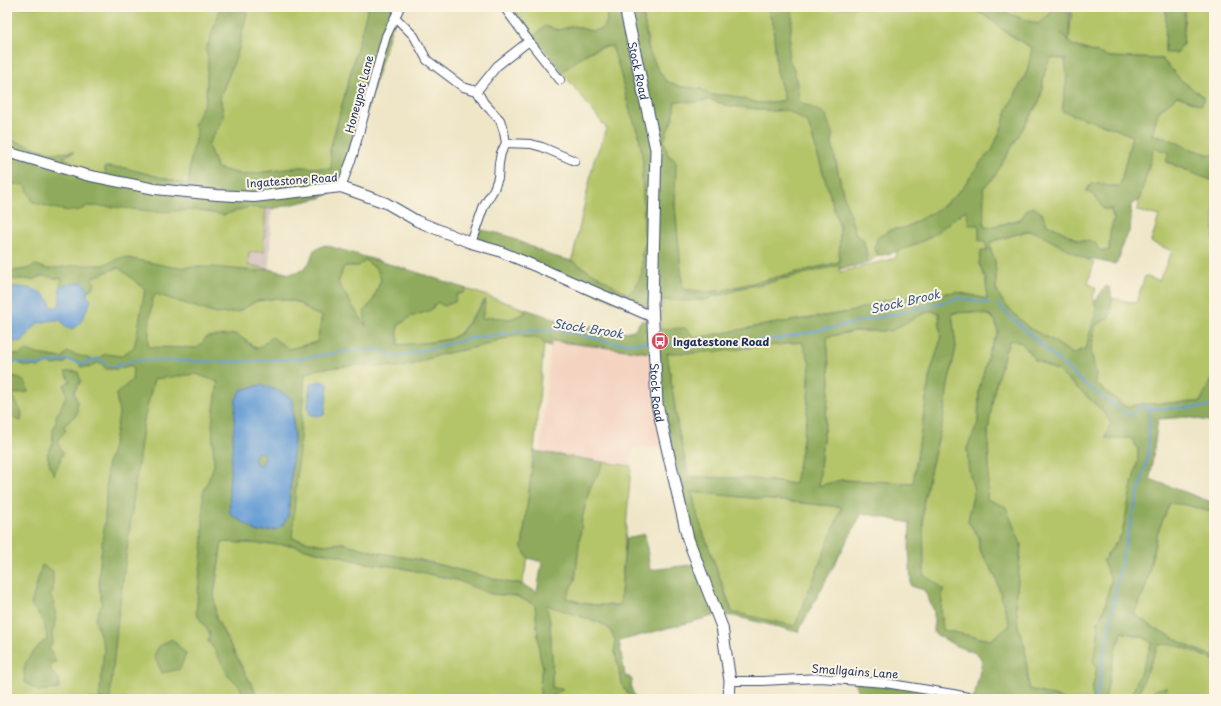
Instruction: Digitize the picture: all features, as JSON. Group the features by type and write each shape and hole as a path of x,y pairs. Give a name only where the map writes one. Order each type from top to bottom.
{"main road":[{"name":"Stock Road","path":"625,7 656,149 653,317 656,404 688,539 722,627 730,681 729,699"}],"street":[{"name":"Honeypot Lane","path":"342,187 353,155 386,36 400,7"},
{"path":"504,7 520,27 528,41 560,80"},
{"path":"395,17 414,36 427,60 463,87 477,92 484,103 500,120 506,143 501,153 498,178 484,206 471,243"},
{"path":"477,92 497,66 528,41"},
{"path":"506,143 530,144 542,147 575,161"},
{"name":"Ingatestone Road","path":"7,152 86,175 162,190 254,197 342,187 386,203 417,221 471,243 499,251 653,317"},
{"name":"Smallgains Lane","path":"730,681 820,678 885,683 977,699"}],"shaded area":[{"path":"272,198 269,269 248,265 248,252 264,252 266,199"},
{"path":"551,341 651,353 666,446 633,448 631,466 540,452"}],"green space":[{"path":"7,7 219,7 219,13 206,50 208,59 206,99 194,125 197,130 190,164 189,185 125,168 105,167 106,179 266,199 264,252 249,252 248,265 269,269 244,300 242,309 257,301 277,298 297,302 311,312 322,316 317,342 289,349 258,349 242,338 205,613 251,699 7,699 7,158 80,172 62,157 72,152 53,153 7,139"},
{"path":"219,7 250,7 248,8 238,52 220,97 224,117 208,145 217,168 243,175 301,167 331,169 330,150 368,7 400,7 395,17 353,155 333,192 320,198 271,209 249,207 224,215 195,210 158,212 116,207 87,206 75,211 61,210 33,202 25,185 12,184 7,174 7,139 53,153 74,152 63,157 73,163 76,172 106,179 105,167 125,168 189,185 190,164 197,130 194,125 206,99 208,59 206,50 219,13"},
{"path":"248,7 368,7 330,150 332,169 301,167 243,175 217,168 208,145 224,117 220,97 238,52"},
{"path":"512,7 606,7 607,21 602,29 591,31 574,26 558,30 545,26 534,36"},
{"path":"606,7 642,7 649,51 666,81 681,87 701,89 711,95 727,95 759,103 768,103 785,100 777,72 773,24 767,7 801,7 793,9 788,58 794,69 800,102 825,114 833,136 832,144 842,190 856,235 864,240 867,263 839,269 839,265 761,285 746,287 712,296 709,299 691,301 653,299 653,317 471,243 476,229 497,233 508,236 549,255 572,261 628,294 636,286 642,273 642,254 646,241 642,178 643,161 639,136 628,105 619,67 612,46 600,47 587,53 562,72 534,36 545,26 558,30 574,26 591,31 602,29 607,21","holes":["711,100 730,106 774,111 787,110 808,123 840,228 839,262 720,291 707,292 683,289 675,206 676,161 668,155 664,141 673,118 675,101 694,102"]},
{"path":"642,7 767,7 773,23 777,72 785,100 759,103 727,95 711,95 701,89 681,87 666,81 649,51"},
{"path":"801,7 969,7 989,18 1004,31 1033,49 1027,72 1007,110 992,151 983,159 963,188 942,207 905,228 890,230 875,249 878,255 869,262 864,241 856,235 842,190 832,144 833,136 825,114 800,102 794,69 788,58 793,9"},
{"path":"969,7 998,7 1009,14 1038,24 1051,13 1052,7 1070,7 1069,40 1061,33 1074,46 1110,57 1162,59 1181,80 1205,98 1201,105 1177,96 1158,112 1152,135 1165,137 1188,148 1214,156 1214,181 1166,161 1169,152 1154,148 1139,201 1131,204 1130,230 1122,245 1119,259 1115,264 1083,258 1035,232 1024,232 990,242 991,251 995,261 996,289 1003,302 1029,328 1054,341 1072,354 1085,350 1096,311 1095,301 1106,286 1110,288 1112,298 1110,317 1096,325 1091,350 1096,374 1095,383 1126,407 1141,404 1200,402 1214,374 1214,421 1187,417 1158,419 1150,479 1214,503 1214,513 1187,505 1170,503 1157,534 1146,586 1134,614 1156,629 1182,643 1214,657 1214,660 1194,651 1173,645 1158,645 1136,699 1130,699 1152,643 1143,637 1122,632 1115,650 1105,699 1093,699 1092,690 1097,667 1093,661 1099,631 1098,622 1105,607 1111,580 1103,561 1122,534 1138,460 1138,449 1131,438 1105,438 1111,423 1102,410 1058,371 1035,360 1022,343 1010,340 994,391 988,431 989,469 987,499 1006,507 1021,544 1016,604 1018,627 1025,647 1029,689 1064,699 861,699 855,681 974,698 982,661 978,654 956,646 934,633 934,611 924,590 911,586 909,549 910,523 862,513 798,632 734,616 717,615 619,641 625,676 630,677 632,680 631,688 636,699 632,699 623,687 615,652 615,640 609,628 600,623 546,605 550,622 552,688 563,689 554,695 554,699 540,699 541,672 543,667 540,657 535,605 516,596 491,594 456,580 398,567 360,562 333,554 317,552 291,545 222,542 214,595 216,618 259,699 246,699 239,686 229,676 208,641 210,634 196,613 203,541 203,493 214,466 212,423 218,382 196,374 154,379 144,420 118,618 110,699 99,699 104,648 95,619 102,604 99,586 99,571 105,519 107,467 114,442 119,414 116,394 132,380 133,368 131,365 118,369 106,369 101,363 96,363 90,367 81,367 78,362 68,360 65,363 53,365 48,363 39,367 25,366 17,362 7,365 7,353 19,355 27,350 37,354 62,358 67,352 94,360 106,354 121,356 134,347 145,289 119,268 92,278 95,284 89,291 83,282 60,286 62,279 42,276 32,280 7,280 7,272 26,269 36,265 48,269 78,265 103,265 123,257 172,267 212,267 257,271 269,269 290,274 302,270 309,263 314,250 325,245 467,289 456,295 455,302 444,306 437,302 431,310 410,317 398,326 398,345 450,339 461,333 486,299 482,319 491,317 510,319 526,313 522,308 555,319 624,332 634,330 640,322 644,320 653,324 654,331 685,328 696,338 771,324 850,312 886,300 957,292 987,299 986,279 979,264 981,250 988,251 985,241 979,241 979,225 969,225 966,210 933,235 911,246 896,252 882,255 878,255 875,249 877,238 890,230 905,228 942,207 963,188 983,159 992,151 1007,110 1027,72 1032,48 1004,31 989,18","holes":["1050,58 1065,59 1067,76 1062,111 1116,129 1132,136 1120,186 1108,186 1099,183 1091,184 1086,191 1096,198 1103,209 1111,209 1114,219 1110,233 1109,251 1099,250 1095,242 1078,240 1047,224 1042,213 1033,207 1028,209 1020,220 985,228 983,188 992,180 1040,100 1045,71","365,260 377,269 381,279 373,301 364,311 366,326 338,283 344,266 359,266","156,294 216,314 237,312 257,301 277,298 297,302 311,312 322,316 317,342 289,349 272,337 257,349 236,334 207,337 198,348 148,347 152,300","931,311 939,313 941,339 930,374 913,483 841,480 819,486 830,382 827,337 855,331 891,331 918,316","973,312 989,315 995,320 998,332 989,352 979,390 978,423 967,448 969,472 974,490 968,522 979,537 979,549 995,575 1010,626 990,640 943,630 941,610 943,589 935,582 924,576 923,505 943,420 948,385 956,347 952,313","517,336 539,339 544,344 551,346 551,341 651,353 698,564 650,570 645,534 626,538 620,605 593,604 566,598 575,580 582,519 589,490 604,462 534,451 522,548 528,558 542,562 537,592 519,583 510,583 420,560 375,552 343,543 323,545 292,538 305,374 318,369 357,365 404,367 443,354 490,344 498,340","802,342 810,363 807,417 795,484 744,478 689,477 678,429 667,353 693,353","261,385 279,391 292,399 294,439 288,517 232,442 241,390","692,492 842,507 795,626 732,612 698,518"]},
{"path":"998,7 1052,7 1051,13 1038,24 1008,14"},
{"path":"1072,7 1166,7 1165,52 1176,53 1183,44 1185,7 1214,7 1214,156 1187,148 1165,137 1152,135 1158,112 1177,96 1201,105 1205,99 1181,80 1162,59 1110,57 1074,46 1069,42"},
{"path":"1166,7 1185,7 1183,44 1177,53 1165,53"},
{"path":"612,46 619,67 628,105 639,136 643,161 642,178 646,241 642,254 642,273 636,286 628,294 572,261 594,160 607,129 562,72 591,52 604,47"},
{"path":"1050,58 1065,59 1067,76 1062,111 1116,129 1132,136 1120,186 1108,186 1098,183 1091,184 1086,191 1097,198 1103,209 1110,209 1114,219 1110,233 1109,252 1098,250 1095,242 1078,240 1047,224 1042,213 985,229 983,188 992,180 1040,100 1045,71"},
{"path":"711,100 730,106 774,111 787,110 808,123 840,228 839,262 720,291 707,292 682,289 675,206 676,161 668,155 664,141 673,118 675,101 694,102"},
{"path":"1154,148 1169,152 1167,162 1214,181 1214,374 1200,402 1141,404 1126,407 1095,383 1096,374 1091,350 1096,325 1110,317 1112,298 1136,303 1145,276 1159,281 1172,251 1151,242 1159,216 1138,211 1139,201"},
{"path":"966,210 979,224 979,240 985,241 988,251 979,264 986,279 987,299 957,292 886,300 850,312 771,324 696,338 664,329 660,330 662,300 691,301 709,299 712,296 724,294 746,286 761,285 839,265 840,272 896,258 897,251 927,239"},
{"path":"1028,231 1035,232 1094,263 1088,283 1096,288 1093,298 1096,308 1085,350 1072,354 1054,341 1029,328 1003,302 996,289 995,261 991,251 990,242"},
{"path":"365,260 377,269 381,279 373,301 367,307 367,327 338,283 344,266 359,266"},
{"path":"467,289 522,308 526,313 510,319 491,317 481,319 485,300 460,333 450,339 397,346 398,326 410,317 431,310 437,302 464,292"},
{"path":"931,311 939,313 941,339 930,374 913,483 841,480 819,486 830,382 827,337 855,331 891,331 918,316"},
{"path":"973,312 989,315 995,320 998,332 989,352 979,390 978,423 967,448 969,472 974,489 968,521 979,537 979,549 995,575 1010,626 990,640 943,630 941,610 943,589 924,577 923,505 943,420 948,385 956,347 952,313"},
{"path":"517,336 539,339 544,344 534,451 522,548 528,558 522,584 510,583 421,560 375,552 343,543 323,545 291,538 305,374 318,369 357,365 404,367 443,354 490,344 498,340"},
{"path":"1010,340 1022,343 1035,360 1058,371 1102,410 1111,423 1105,438 1131,438 1138,449 1138,460 1122,534 1103,561 1111,580 1105,607 1098,622 1097,667 1092,690 1093,699 1064,699 1029,689 1025,647 1018,627 1016,604 1021,544 986,499 989,469 988,431 994,391"},
{"path":"802,342 810,363 807,417 795,484 744,478 689,477 678,429 667,352 718,351"},
{"path":"65,372 78,372 81,381 74,392 77,401 77,414 64,426 66,431 60,437 58,444 63,453 54,475 47,454 52,443 56,415 67,395 64,385 70,381"},
{"path":"11,376 18,377 26,383 28,392 12,394 22,413 21,421 7,416 7,387"},
{"path":"257,452 263,453 265,457 263,463 259,465 254,459"},
{"path":"604,462 631,466 620,605 592,604 565,598 575,580 582,519 589,490"},
{"path":"692,492 842,507 794,630 734,616 698,518"},
{"path":"1170,502 1187,505 1214,513 1214,657 1182,643 1156,629 1134,614 1146,586 1157,534"},
{"path":"222,542 291,545 317,552 333,554 360,562 398,567 456,580 491,594 516,596 535,605 540,657 543,667 541,672 540,699 259,699 216,618 214,595"},
{"path":"42,565 53,571 53,590 50,596 55,607 55,620 52,634 53,641 49,649 56,662 51,663 51,670 59,679 59,689 38,691 25,682 24,672 25,664 29,658 40,644 47,640 42,621 38,613 31,605"},
{"path":"545,604 600,623 609,628 615,640 615,652 623,687 632,699 554,699 554,695 562,689 552,688 550,622"},
{"path":"1121,632 1143,637 1153,643 1130,699 1105,699 1115,650"},
{"path":"172,639 186,654 180,669 162,673 154,656 159,646"},
{"path":"1167,643 1177,645 1214,660 1214,699 1159,699 1158,696 1150,694 1148,699 1136,699 1158,645"},
{"path":"1166,687 1166,693 1158,696 1159,699 1148,699 1155,690"}],"water":[{"path":"83,282 89,291 87,295 91,301 80,323 72,329 65,327 61,320 54,320 38,323 22,341 14,342 7,338 7,287 33,289 44,295 53,307 58,307 60,286"},
{"path":"320,381 328,384 324,415 310,415 308,407 310,384"},
{"path":"261,385 279,391 292,399 294,439 288,517 282,526 275,530 258,532 230,514 229,489 236,399 241,390","holes":["257,452 263,453 265,457 263,463 259,465 254,459"]}],"waterway":[{"name":"Stock Brook","path":"658,343 711,345 782,338 900,313 959,298 989,303"},
{"name":"Stock Brook","path":"997,304 1083,383 1129,416 1143,406 1150,409 1214,406"},
{"name":"Stock Brook","path":"7,362 38,365 68,360 84,364 97,358 112,367 136,360 233,362 298,359 342,352 379,349 393,357 467,339 524,331 560,330 615,343 651,343"},
{"path":"1096,699 1123,553 1148,456 1150,409"}],"place":[{"name":"Ingatestone Road","path":"660,341"}]}
